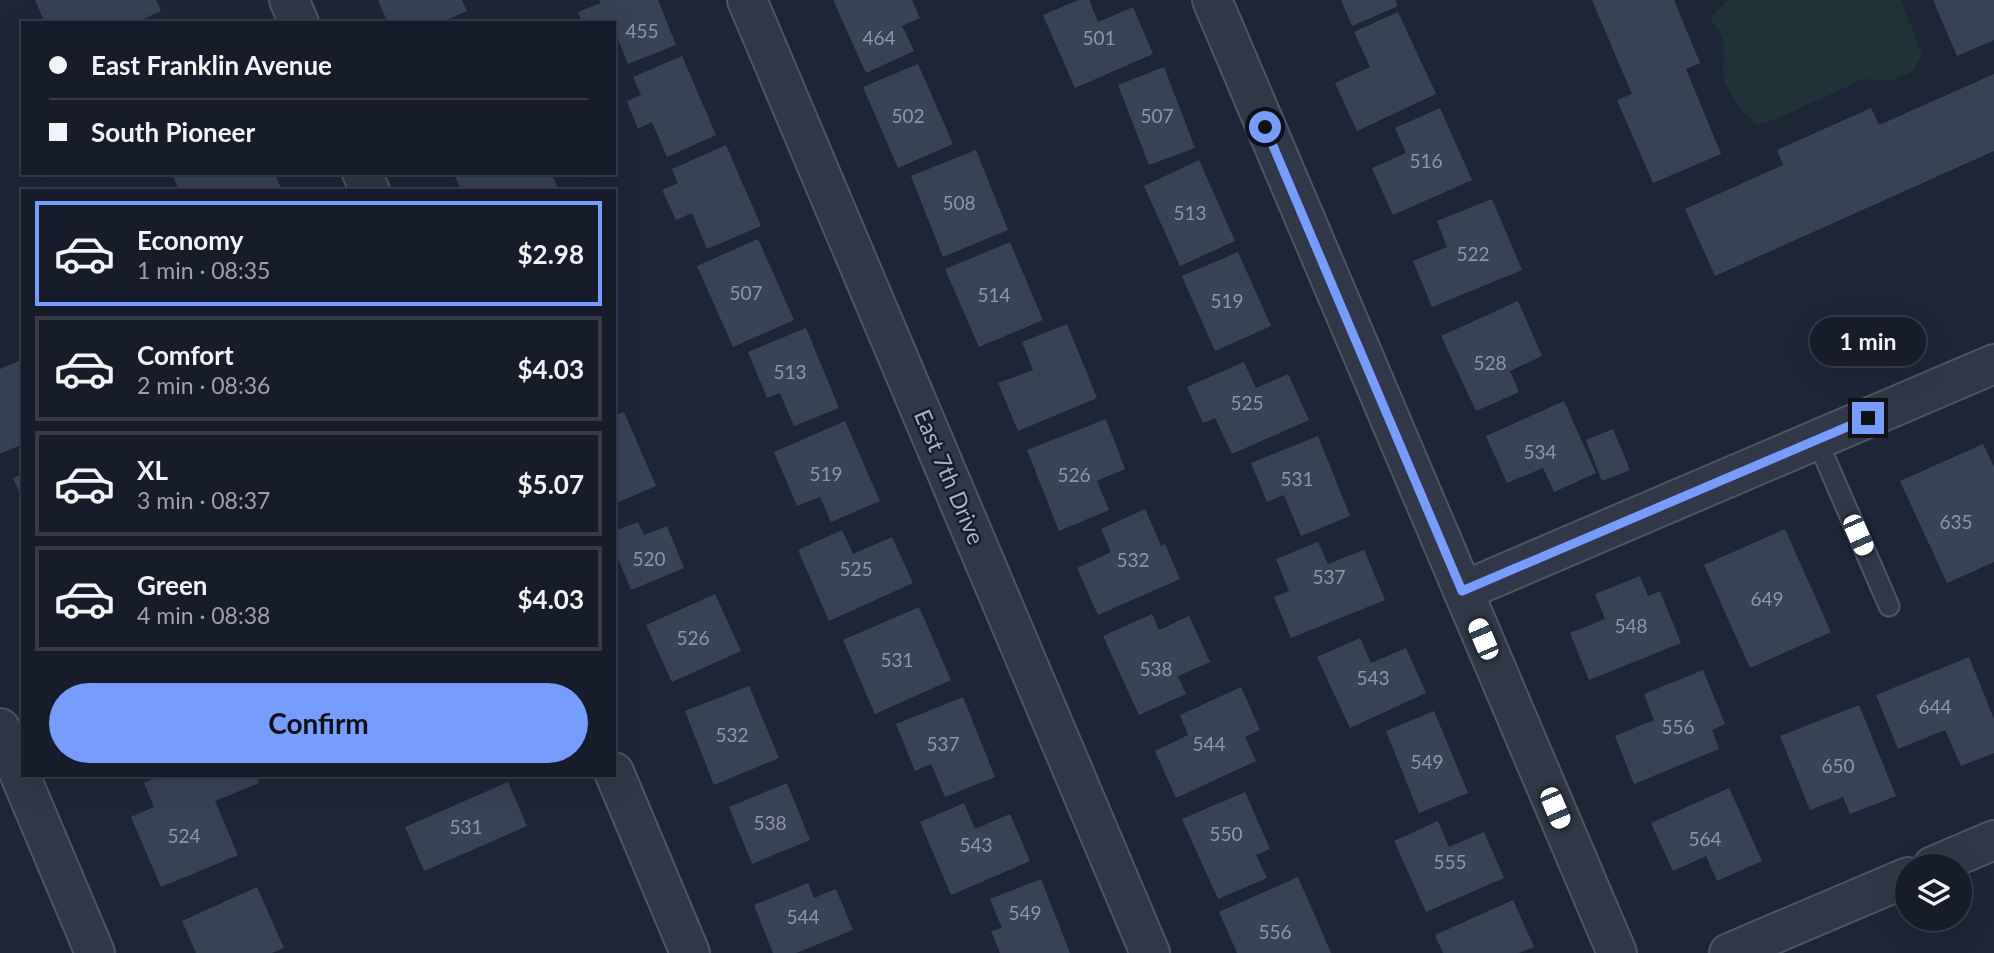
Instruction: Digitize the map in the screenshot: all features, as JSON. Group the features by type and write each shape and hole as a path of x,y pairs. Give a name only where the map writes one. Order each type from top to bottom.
{"street":[{"path":"289,0 298,21"},
{"name":"East 7th Drive","path":"747,0 1150,953"},
{"path":"1212,0 1617,953"},
{"path":"1462,591 1994,364"},
{"path":"0,728 95,953"},
{"path":"616,777 690,953"},
{"path":"1961,854 1994,840"},
{"path":"1729,953 1895,883"}],"lane":[{"path":"1817,440 1889,606"}],"shaded area":[{"path":"1728,0 1901,0 1922,55 1912,72 1890,81 1863,79 1774,120 1757,125 1741,110 1723,80 1724,43 1710,18"}],"building":[{"path":"35,0 156,0 161,11 139,21 44,21"},
{"path":"378,0 462,0 467,11 444,21 387,21"},
{"path":"599,0 658,0 676,45 628,64 618,39 616,40 616,21 581,21 578,12 601,3"},
{"path":"833,0 912,0 920,18 902,26 914,51 866,73"},
{"path":"1078,0 1089,0 1098,22 1133,7 1153,54 1075,88 1043,15"},
{"path":"1341,0 1395,0 1398,6 1352,26"},
{"path":"1592,0 1674,0 1700,63 1686,69 1721,154 1653,183 1617,100 1632,94"},
{"path":"1933,0 1994,0 1994,40 1957,56"},
{"path":"1398,12 1436,94 1357,131 1335,83 1370,67 1354,32"},
{"path":"682,56 716,135 667,157 652,122 638,129 627,101 641,95 633,77"},
{"path":"918,64 953,144 898,168 863,87"},
{"path":"1164,67 1195,148 1149,165 1118,85"},
{"path":"1994,74 1994,151 1715,276 1685,209 1783,165 1777,150 1871,108 1879,125"},
{"path":"1440,108 1472,180 1393,215 1372,168 1406,153 1395,128"},
{"path":"726,145 761,226 707,249 692,213 676,220 662,190 678,183 672,169"},
{"path":"976,150 1008,230 943,257 911,176"},
{"path":"1199,160 1235,241 1180,266 1144,186"},
{"path":"173,175 276,175 281,189 178,189"},
{"path":"455,175 553,175 558,189 460,189"},
{"path":"1492,199 1522,270 1432,307 1413,261 1447,247 1437,221"},
{"path":"758,239 794,320 733,347 697,266"},
{"path":"1010,242 1043,320 979,347 945,269"},
{"path":"1238,252 1271,326 1215,351 1182,276"},
{"path":"1518,301 1542,356 1510,371 1519,392 1476,411 1441,336"},
{"path":"1067,324 1097,398 1018,431 998,383 1033,370 1022,342"},
{"path":"806,328 839,408 794,426 780,393 767,398 748,352"},
{"path":"21,360 21,445 0,454 0,369"},
{"path":"1244,362 1256,388 1288,374 1309,420 1232,454 1215,418 1203,423 1187,387"},
{"path":"1564,401 1596,473 1554,492 1543,468 1507,483 1486,436"},
{"path":"624,412 656,486 616,503 616,415"},
{"path":"1106,419 1125,469 1097,481 1109,510 1059,531 1027,450"},
{"path":"845,421 880,501 831,522 820,497 797,506 774,452"},
{"path":"1613,429 1630,470 1602,481 1586,440"},
{"path":"1318,436 1350,516 1301,536 1284,495 1267,502 1251,463"},
{"path":"1983,444 1994,467 1994,562 1947,583 1900,481"},
{"path":"21,474 21,496 13,478"},
{"path":"1145,509 1161,546 1165,544 1180,579 1098,615 1077,568 1111,552 1101,529"},
{"path":"638,522 644,535 667,526 684,568 631,590 616,554 616,530"},
{"path":"1785,529 1831,632 1750,668 1704,565"},
{"path":"842,530 853,554 892,537 913,583 829,621 798,550"},
{"path":"1318,542 1328,564 1364,550 1385,600 1291,638 1274,597 1289,591 1276,559"},
{"path":"1640,576 1648,596 1660,591 1681,643 1589,680 1570,633 1605,619 1595,594"},
{"path":"715,594 741,651 672,682 646,625"},
{"path":"919,607 951,680 875,714 843,640"},
{"path":"1152,614 1159,630 1189,616 1210,662 1178,676 1186,694 1139,715 1103,636"},
{"path":"1360,638 1371,663 1406,648 1426,693 1350,728 1317,657"},
{"path":"1969,657 1994,719 1994,753 1961,766 1945,730 1898,749 1876,695"},
{"path":"1703,670 1725,724 1712,730 1719,749 1634,784 1615,736 1654,720 1644,694"},
{"path":"749,686 779,758 714,785 685,711"},
{"path":"1241,687 1260,730 1245,737 1256,761 1176,798 1155,751 1188,735 1180,715"},
{"path":"963,697 995,777 945,797 931,764 915,771 896,724"},
{"path":"1859,705 1896,796 1850,814 1843,797 1810,810 1780,736"},
{"path":"1434,711 1468,793 1419,813 1386,731"},
{"path":"158,777 257,777 259,783 215,801 238,855 161,887 131,817 154,807 144,783"},
{"path":"508,782 527,826 424,871 405,827"},
{"path":"787,783 810,840 752,864 729,807"},
{"path":"1729,788 1762,861 1717,881 1706,856 1673,871 1651,823"},
{"path":"1245,792 1270,849 1256,855 1267,878 1218,899 1182,819"},
{"path":"964,803 975,829 1010,814 1030,861 951,895 920,822"},
{"path":"1438,821 1449,847 1484,832 1504,878 1426,912 1394,841"},
{"path":"1298,877 1331,953 1237,953 1219,912"},
{"path":"1041,879 1070,953 1000,953 991,931 1002,928 990,899"},
{"path":"808,883 814,898 836,889 853,930 796,953 773,953 754,905"},
{"path":"257,887 284,948 272,953 196,953 182,921"},
{"path":"1513,900 1534,947 1519,953 1443,953 1435,935"}],"route":[{"path":"1265,127 1462,591 1868,418"}]}
